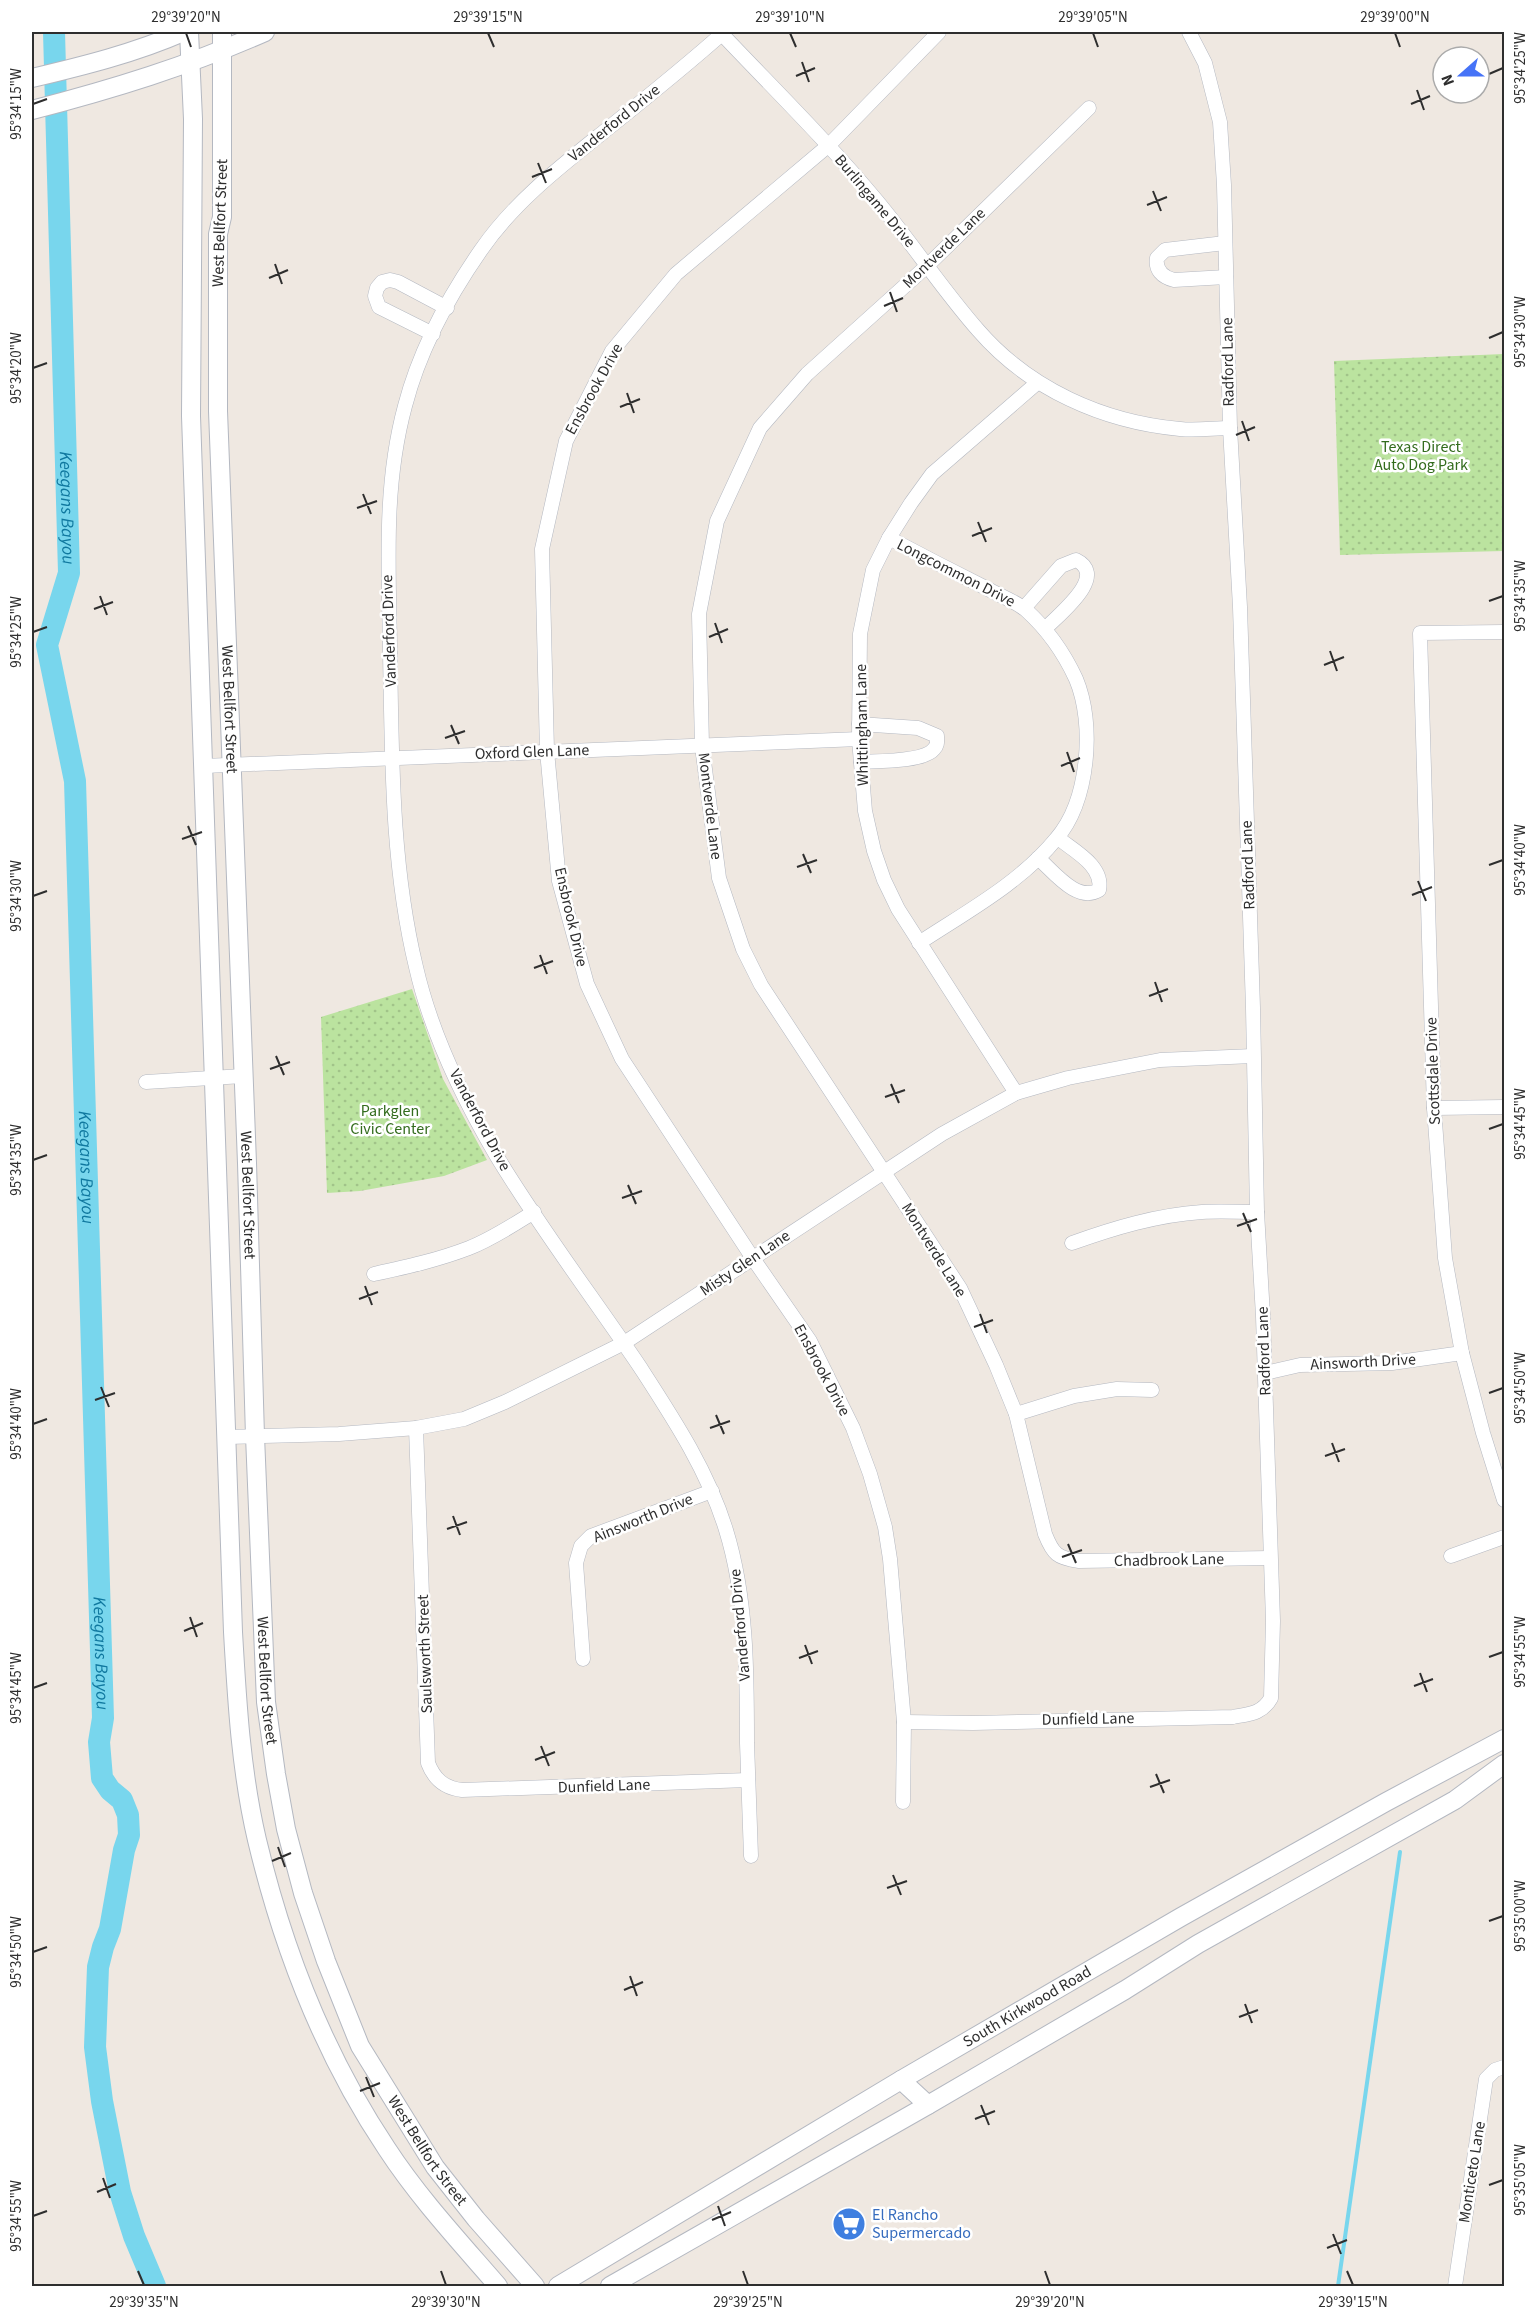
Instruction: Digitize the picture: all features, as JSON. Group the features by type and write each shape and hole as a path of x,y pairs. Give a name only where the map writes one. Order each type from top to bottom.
{"main road":[{"path":"32,78 85,65 165,40 183,32"},
{"name":"West Bellfort Street","path":"189,32 192,236 191,405 233,1632 237,1706 246,1780 257,1839 274,1901 296,1973 324,2038 386,2148 411,2183 498,2286"},
{"name":"West Bellfort Street","path":"222,32 222,217 218,234 218,411 266,1702 286,1829 303,1893 326,1961 360,2046 435,2167 476,2219 535,2286"},
{"path":"32,110 127,85 191,63 266,32"},
{"path":"192,236 218,234"},
{"path":"195,518 223,515"},
{"name":"South Kirkwood Road","path":"558,2286 901,2080 1181,1917 1504,1739"},
{"name":"South Kirkwood Road","path":"609,2286 928,2105 1125,1990 1198,1944 1455,1800 1504,1764"},
{"path":"1442,1773 1455,1800"},
{"path":"246,1780 276,1774"},
{"path":"1295,1854 1306,1883"},
{"path":"274,1901 303,1893"},
{"path":"1181,1917 1198,1944"},
{"path":"1033,2005 1051,2032"},
{"path":"901,2080 928,2105"},
{"path":"776,2156 791,2182"}],"street":[{"name":"Burlingame Drive","path":"722,32 829,145 928,265 979,332 1002,355 1037,383 1091,409 1122,419 1182,429 1230,428"},
{"name":"Vanderford Drive","path":"722,32 654,93 559,167 521,203 483,246 433,334 405,405 393,462 388,510 392,758 401,879 419,979 453,1074 495,1153 624,1343 686,1440 712,1491 730,1545 739,1592 747,1695 751,1856"},
{"name":"Ensbrook Drive","path":"903,1802 904,1722 890,1559 885,1527 870,1474 835,1388 810,1341 622,1059 587,984 559,881 547,751 542,549 566,441 612,351 676,274 829,145 939,32"},
{"name":"Radford Lane","path":"1189,32 1205,63 1220,122 1230,428 1240,607 1257,1212 1273,1621 1273,1674 1271,1698 1268,1704"},
{"name":"Montverde Lane","path":"1069,1560 1052,1550 1045,1534 1016,1414 992,1355 960,1288 761,985 743,949 719,878 702,746 699,614 717,521 760,428 807,374 928,265 1089,108"},
{"path":"1225,243 1165,250 1157,258 1156,265 1166,278 1174,280 1226,277"},
{"path":"433,334 379,307 375,296 377,288 382,282 394,280 447,308"},
{"name":"Whittingham Lane","path":"1016,1093 898,909 884,880 874,851 865,811 859,739 860,634 873,570 889,538 911,503 932,474 1037,383"},
{"name":"Longcommon Drive","path":"889,538 1024,608 1045,629 1063,653 1077,682 1085,719 1086,758 1082,787 1072,815 1058,838 1016,878 919,943"},
{"name":"Longcommon Drive","path":"1024,608 1062,566 1076,560 1083,563 1088,571 1088,579 1083,589 1045,629"},
{"name":"Scottsdale Drive","path":"1504,632 1420,633 1434,1108 1445,1257 1462,1353 1504,1500"},
{"path":"859,724 918,728 937,736 937,746 922,757 861,762"},
{"name":"Oxford Glen Lane","path":"204,766 230,763 859,739"},
{"path":"1038,858 1081,894 1091,894 1099,890 1101,881 1097,870 1058,838"},
{"name":"Misty Glen Lane","path":"227,1437 339,1434 416,1428 464,1419 505,1402 624,1343 942,1134 1016,1093 1068,1078 1160,1060 1253,1056"},
{"path":"146,1082 243,1076"},
{"path":"1434,1108 1504,1107"},
{"path":"374,1274 430,1261 469,1248 534,1212"},
{"path":"1072,1243 1125,1225 1166,1216 1203,1212 1257,1212"},
{"name":"Ainsworth Drive","path":"1265,1373 1300,1365 1392,1363 1462,1353"},
{"path":"1016,1414 1074,1396 1117,1389 1152,1390"},
{"name":"Saulsworth Street","path":"416,1428 429,1763 435,1777 454,1790 533,1788"},
{"name":"Ainsworth Drive","path":"583,1659 576,1563 581,1546 591,1536 712,1491"},
{"path":"1451,1556 1504,1537"},
{"name":"Chadbrook Lane","path":"1069,1560 1079,1562 1270,1558"},
{"name":"Dunfield Lane","path":"904,1722 973,1723 1233,1717 1257,1713 1268,1704"},
{"name":"Dunfield Lane","path":"533,1788 748,1780"},
{"name":"Monticeto Lane","path":"1455,2286 1486,2079 1495,2070 1504,2067"}],"green space":[{"name":"Texas Direct Auto Dog Park","path":"1504,354 1504,551 1340,555 1334,361"},
{"name":"Parkglen Civic Center","path":"412,989 443,1079 487,1160 444,1176 360,1191 327,1193 321,1017"}],"waterway":[{"name":"Keegans Bayou","path":"54,32 69,573 47,645 75,781 103,1718 99,1742 102,1778 110,1790 122,1800 128,1815 129,1835 124,1850 110,1929 98,1967 95,2047 102,2101 120,2192 134,2236 155,2286"},
{"path":"1338,2286 1400,1852"}],"place":[{"name":"El Rancho Supermercado","path":"849,2224"}]}
